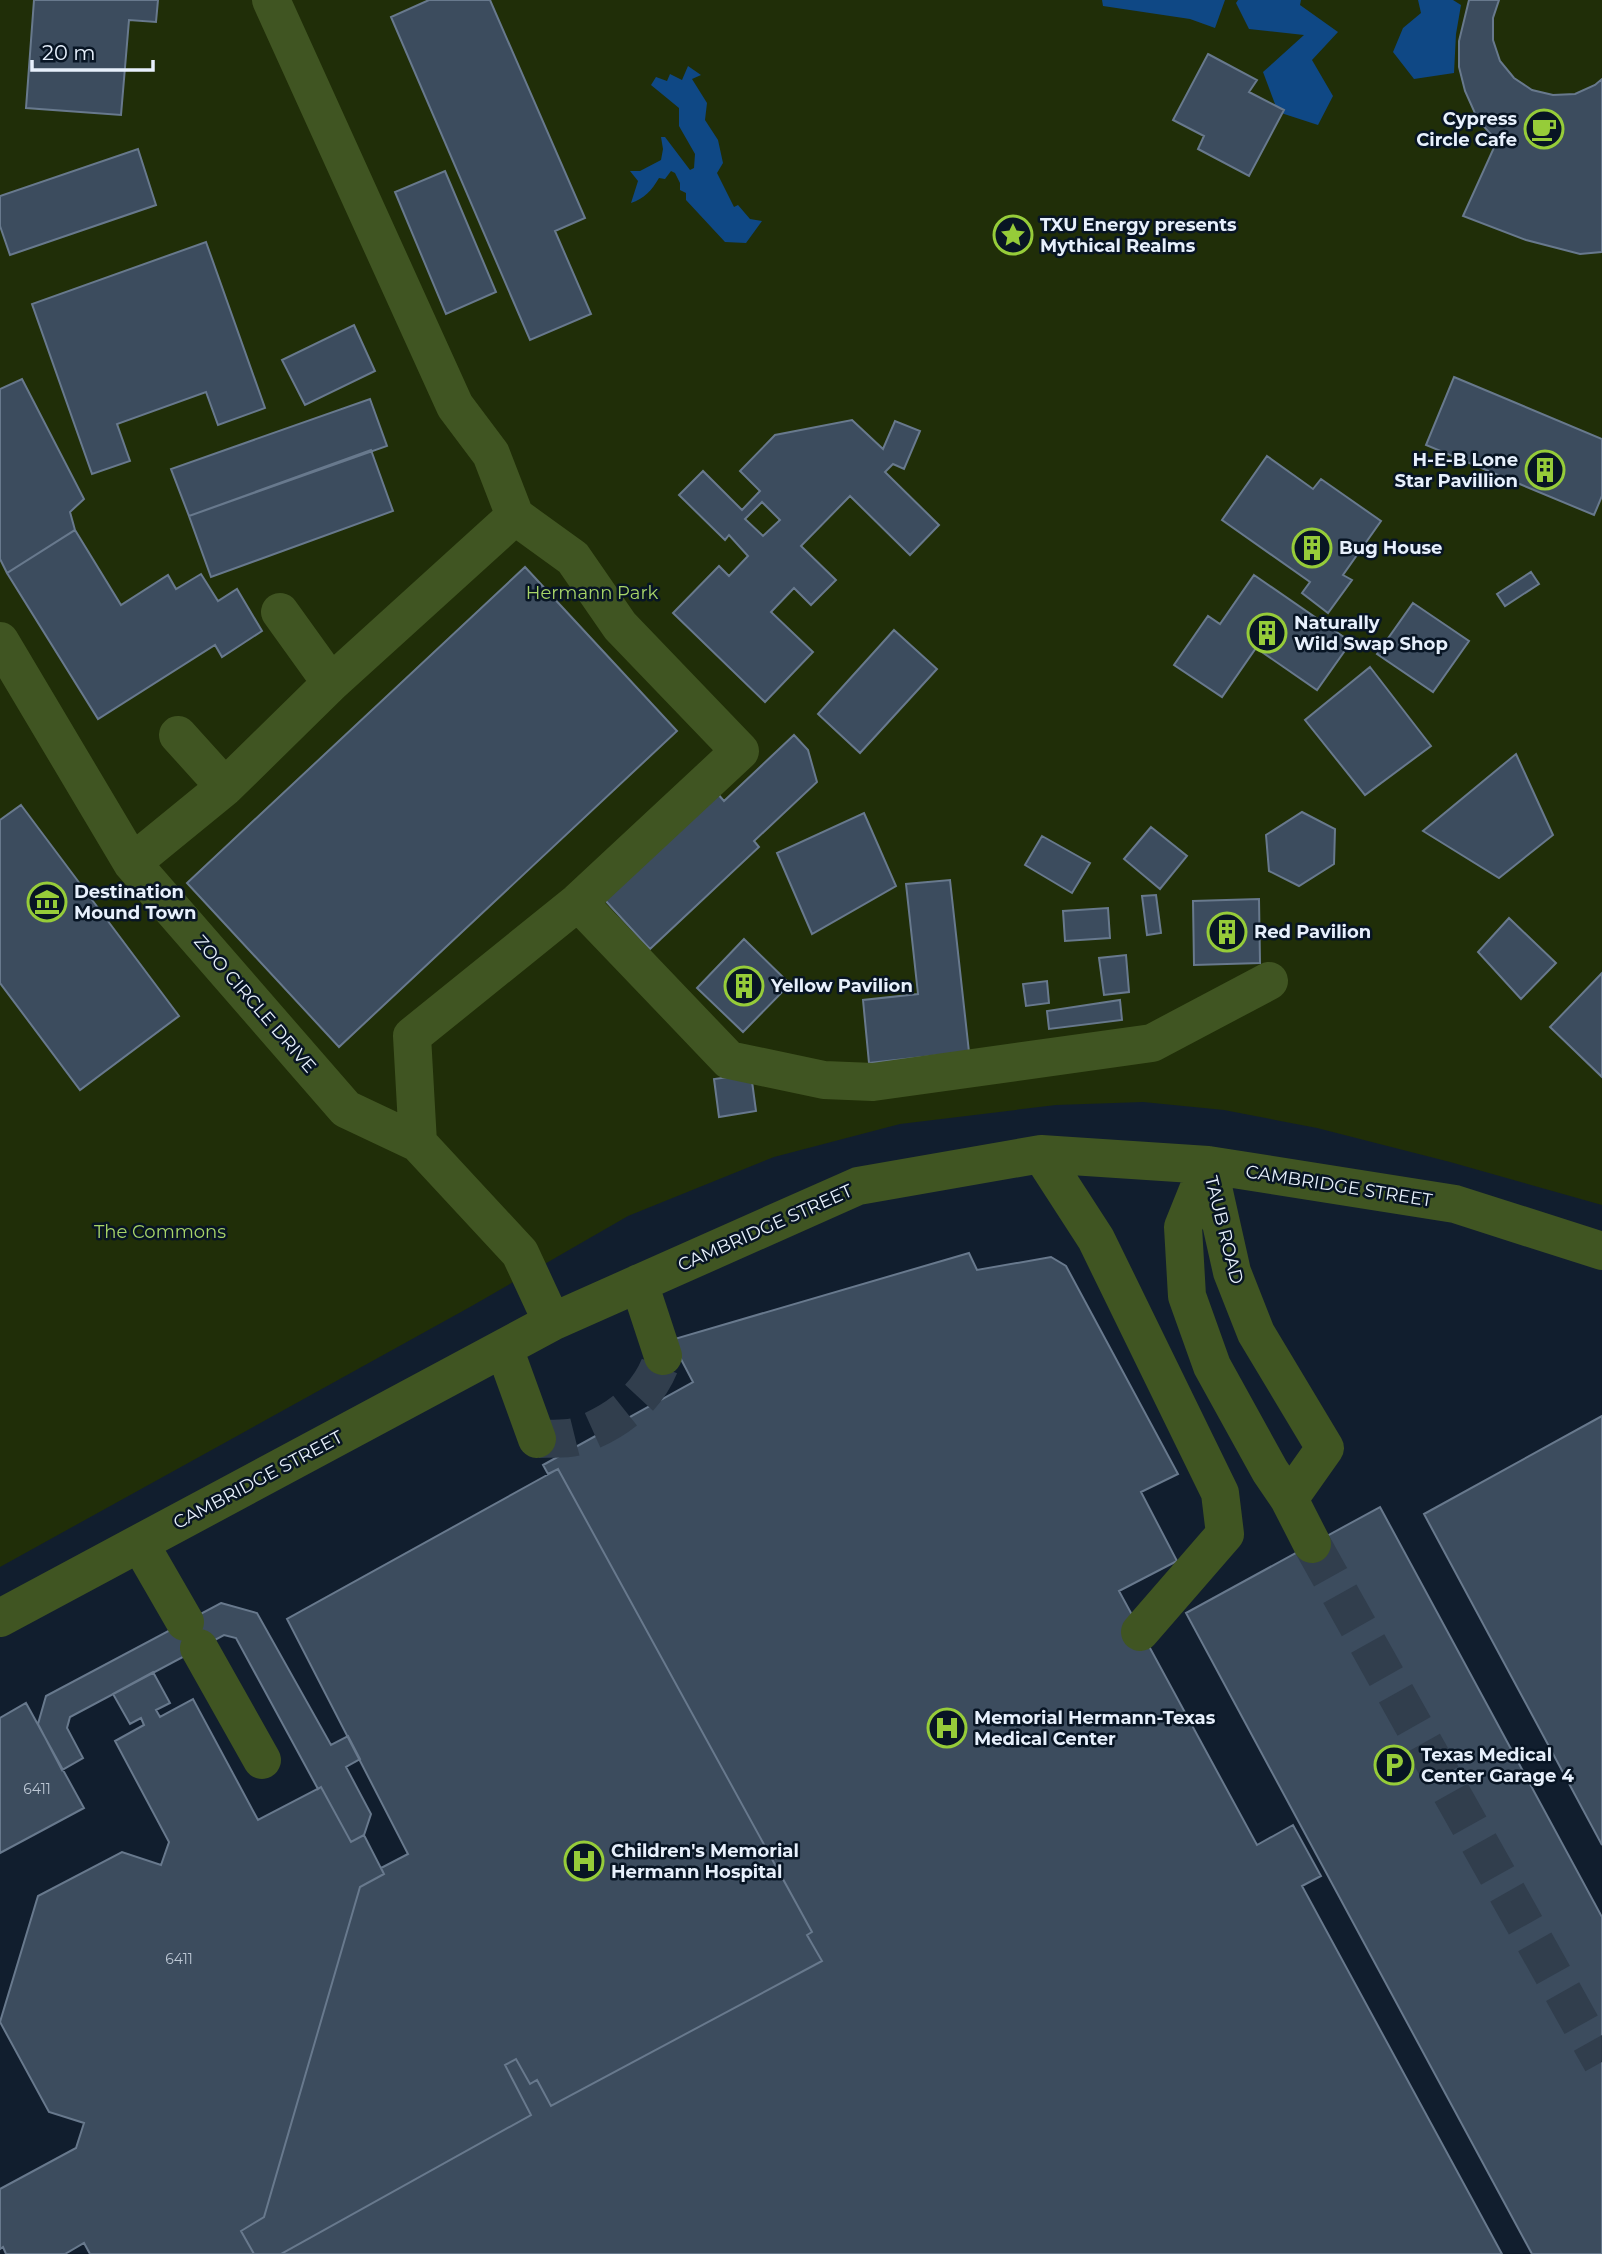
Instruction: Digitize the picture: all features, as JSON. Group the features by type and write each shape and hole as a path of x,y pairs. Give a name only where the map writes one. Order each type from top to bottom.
{"street":[{"path":"271,0 455,405 491,454 515,516 573,558 620,626 740,751 578,902 412,1036 418,1143"},
{"path":"132,863 225,787 331,683 515,516"},
{"path":"280,612 331,683"},
{"name":"ZOO CIRCLE DRIVE","path":"0,641 132,863 346,1109 418,1143 520,1253 552,1322"},
{"path":"178,735 225,787"},
{"path":"578,902 729,1060 824,1080 873,1082 1152,1043 1269,981"},
{"path":"1041,1154 1097,1239 1220,1493 1225,1534 1140,1632"},
{"name":"CAMBRIDGE STREET","path":"0,1618 552,1322 858,1186 1041,1154 1208,1165 1455,1204 1602,1251"},
{"name":"TAUB ROAD","path":"1208,1165 1183,1227 1187,1296 1212,1366 1312,1544"},
{"name":"TAUB ROAD","path":"1208,1165 1232,1272 1248,1314 1256,1333 1325,1448 1289,1499"},
{"path":"639,1283 663,1356"},
{"path":"504,1348 537,1439"},
{"path":"140,1544 262,1759"}],"green space":[{"name":"Hermann Park","path":"0,0 1602,0 1602,1205 1317,1128 1224,1110 1143,1102 1056,1105 900,1124 774,1157 628,1216 470,1307 0,1567"}],"water":[{"path":"1102,0 1225,0 1215,28 1190,19 1103,6"},
{"path":"1238,0 1301,0 1300,5 1338,32 1312,60 1333,96 1318,125 1278,112 1263,72 1304,35 1249,29 1236,3"},
{"path":"1418,0 1453,0 1461,5 1454,73 1414,79 1393,52 1403,28 1421,13"},
{"path":"688,66 701,75 692,79 707,103 705,120 718,140 723,163 717,173 734,207 738,205 750,219 762,221 746,243 725,242 686,200 686,193 680,190 680,183 671,171 665,179 659,178 644,196 631,203 638,181 630,171 640,171 661,160 661,137 665,137 690,170 694,168 695,154 679,126 679,108 651,85 656,77 667,81 670,74 682,80"}],"building":[{"path":"34,0 158,0 156,22 129,20 121,115 26,108"},
{"path":"429,0 490,0 585,218 555,231 591,314 530,340 391,17"},
{"name":"Cypress Circle Cafe","path":"1469,0 1499,0 1493,18 1493,40 1500,61 1514,78 1532,90 1553,95 1575,94 1602,79 1602,252 1580,254 1526,240 1463,216 1497,141 1478,120 1465,91 1459,67 1459,41"},
{"path":"1208,54 1257,80 1249,92 1284,110 1249,176 1198,149 1204,136 1173,120"},
{"path":"138,149 156,205 10,255 0,226 0,196"},
{"path":"445,171 496,292 446,314 395,192"},
{"path":"206,242 265,408 218,425 206,392 117,424 130,461 92,474 32,304"},
{"path":"354,325 375,371 305,405 282,360"},
{"name":"H-E-B Lone Star Pavillion","path":"1454,377 1602,439 1602,496 1594,515 1426,445"},
{"path":"22,379 84,499 70,512 75,530 7,573 0,559 0,389"},
{"path":"370,399 387,446 189,516 171,469"},
{"path":"852,420 883,449 895,421 920,431 904,469 893,464 885,472 939,525 910,555 850,496 801,546 836,580 811,605 794,588 771,612 813,652 765,702 673,613 719,566 729,576 748,556 729,535 725,540 679,495 703,471 742,510 760,491 740,471 775,435","holes":["762,502 780,520 763,536 745,519"]},
{"path":"371,450 393,511 211,577 189,516"},
{"name":"Bug House","path":"1267,456 1313,489 1321,479 1381,521 1343,575 1352,580 1328,613 1302,593 1310,582 1222,520"},
{"path":"75,530 121,605 168,575 176,589 201,574 218,601 237,589 262,631 222,657 215,645 98,719 7,573"},
{"path":"525,567 677,731 339,1047 187,883"},
{"path":"1531,572 1539,584 1505,606 1497,594"},
{"name":"Naturally Wild Swap Shop","path":"1254,575 1351,642 1317,690 1256,648 1222,697 1174,665 1208,616 1220,624"},
{"path":"1413,603 1469,641 1433,692 1377,654"},
{"path":"894,630 937,669 860,753 818,714"},
{"path":"1370,667 1431,746 1365,795 1305,720"},
{"path":"794,735 808,750 817,782 754,841 759,847 650,949 604,899 717,793 724,801"},
{"path":"1516,754 1553,835 1499,878 1423,831"},
{"name":"Destination Mound Town","path":"21,805 179,1016 80,1090 0,983 0,820"},
{"path":"1302,812 1335,829 1334,864 1299,886 1269,871 1266,835"},
{"path":"864,813 896,886 812,934 777,853"},
{"path":"1151,827 1187,856 1160,889 1124,859"},
{"path":"1042,836 1090,863 1072,893 1025,865"},
{"path":"950,880 969,1052 869,1063 863,1000 918,994 906,884"},
{"path":"1156,895 1161,933 1147,935 1142,896"},
{"name":"Red Pavilion","path":"1259,899 1260,963 1194,965 1193,901"},
{"path":"1108,908 1110,938 1065,941 1063,911"},
{"path":"1509,918 1556,963 1521,999 1478,952"},
{"name":"Yellow Pavilion","path":"744,939 790,984 743,1032 697,988"},
{"path":"1126,955 1129,992 1104,995 1099,958"},
{"path":"1602,973 1602,1077 1550,1027"},
{"path":"1047,981 1049,1003 1026,1006 1023,984"},
{"path":"1120,1000 1122,1020 1049,1029 1047,1011"},
{"path":"751,1074 756,1111 719,1117 714,1079"},
{"name":"Memorial Hermann-Texas Medical Center","path":"969,1253 977,1270 1051,1257 1066,1266 1178,1474 1141,1492 1177,1561 1119,1591 1257,1845 1293,1825 1321,1876 1302,1886 1502,2254 281,2254 531,2115 505,2065 516,2059 530,2084 537,2080 551,2106 822,1961 807,1935 812,1932 558,1469 548,1474 543,1465 693,1382 671,1340"},
{"path":"1602,1416 1602,1845 1424,1514"},
{"name":"Children's Memorial Hermann Hospital","path":"558,1469 812,1932 807,1935 822,1961 551,2106 537,2080 530,2084 516,2059 505,2065 531,2115 281,2254 254,2254 241,2231 264,2217 360,1887 384,1874 381,1868 408,1854 287,1619"},
{"name":"Texas Medical Center Garage 4","path":"1380,1507 1602,1917 1602,2254 1532,2254 1186,1613"},
{"path":"221,1603 257,1613 331,1745 348,1736 360,1759 346,1767 371,1814 364,1835 351,1842 321,1787 318,1789 236,1638 224,1635 70,1717 67,1728 83,1758 62,1770 38,1724 46,1696"},
{"path":"153,1672 170,1703 156,1710 160,1717 193,1699 258,1820 321,1787 351,1842 364,1835 384,1874 360,1887 264,2217 241,2231 254,2254 90,2254 84,2243 65,2254 6,2254 3,2247 0,2249 0,2189 76,2148 84,2123 49,2112 0,2022 38,1896 122,1852 161,1865 169,1842 115,1741 144,1725 141,1718 130,1724 113,1694"},
{"path":"26,1703 84,1808 0,1853 0,1718"}],"tunnel":[{"path":"537,1439 575,1437 604,1425 640,1396 650,1384 663,1356"},
{"path":"1312,1544 1602,2062"}],"place":[{"name":"Cypress Circle Cafe","path":"1544,129"},
{"name":"TXU Energy presents Mythical Realms","path":"1013,235"},
{"name":"H-E-B Lone Star Pavillion","path":"1545,470"},
{"name":"Bug House","path":"1312,548"},
{"name":"Naturally Wild Swap Shop","path":"1267,633"},
{"name":"Destination Mound Town","path":"47,902"},
{"name":"Red Pavilion","path":"1227,932"},
{"name":"Yellow Pavilion","path":"744,986"},
{"name":"Memorial Hermann-Texas Medical Center","path":"947,1728"},
{"name":"Texas Medical Center Garage 4","path":"1394,1765"},
{"name":"Children's Memorial Hermann Hospital","path":"584,1861"}],"park label":[{"name":"The Commons","path":"160,1232"}]}
